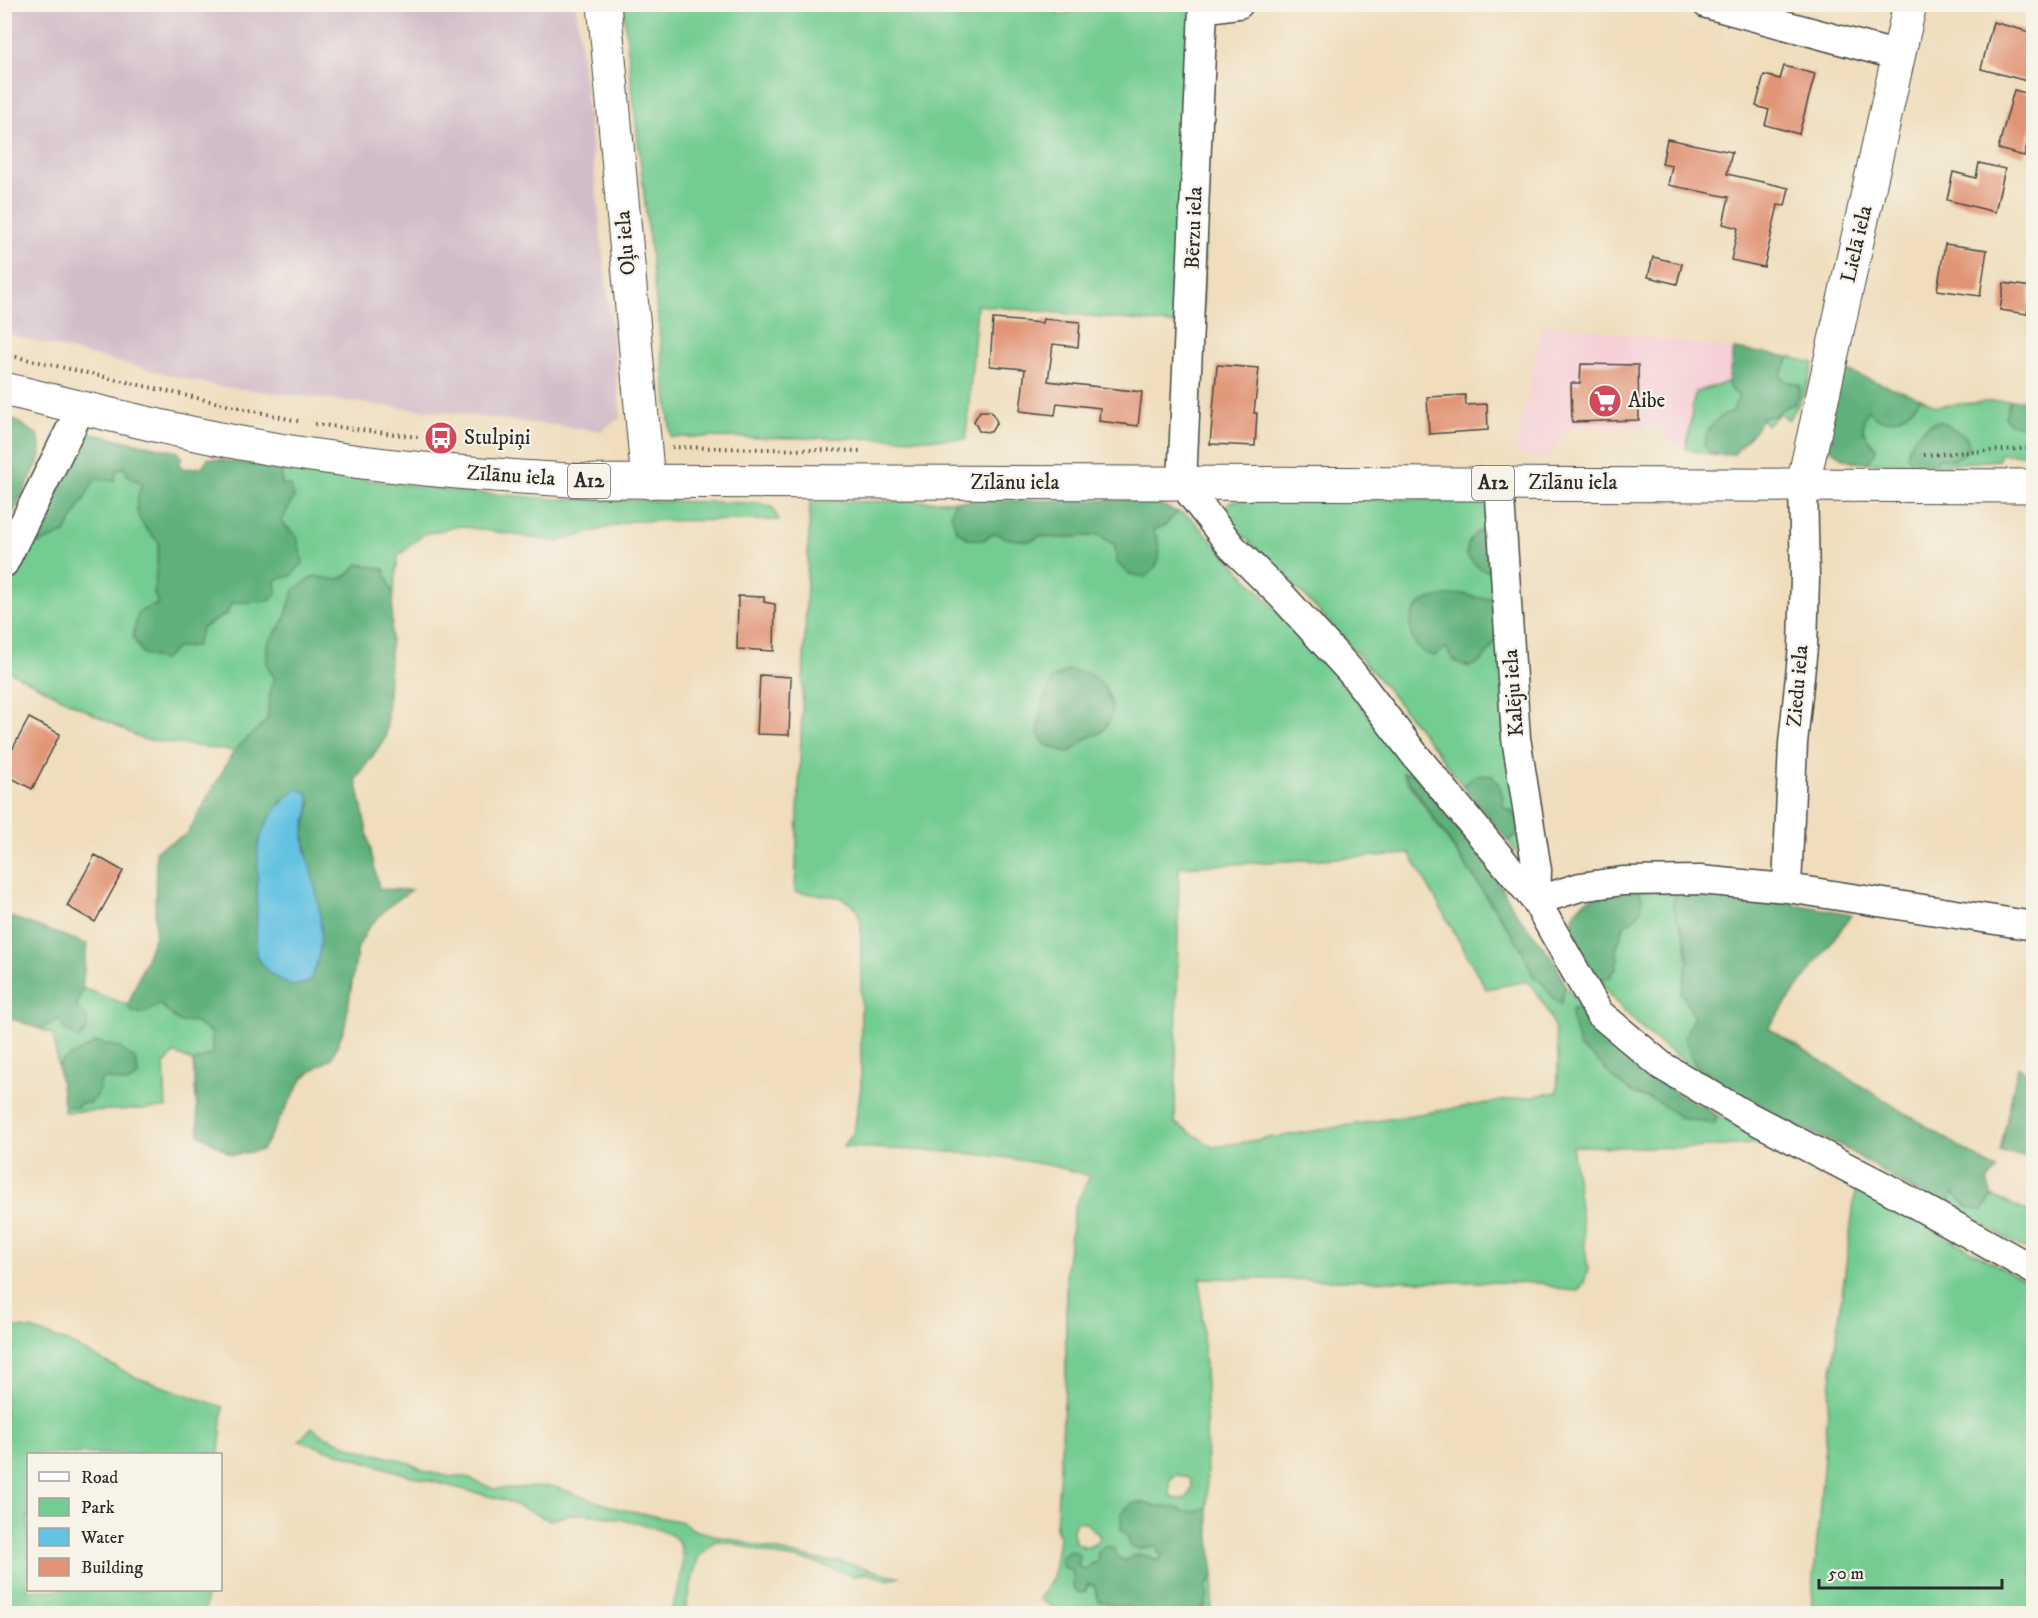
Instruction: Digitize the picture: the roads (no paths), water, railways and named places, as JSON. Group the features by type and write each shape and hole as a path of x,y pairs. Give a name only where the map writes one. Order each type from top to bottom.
{"main road":[{"name":"Oļu iela","path":"604,4 648,482"},
{"name":"Lielā iela","path":"1803,484 1910,4"},
{"name":"Zīlānu iela","path":"4,388 224,440 326,457 470,474 648,482 2034,486"}],"street":[{"name":"Bērzu iela","path":"1182,483 1203,9 1239,4"},
{"path":"1707,4 1899,56"},
{"path":"4,563 81,408"},
{"path":"1182,483 1232,547 1352,673 1415,755 1536,901 1599,1013 1662,1066 1742,1113 1883,1186 2032,1268"},
{"name":"Kalēju iela","path":"1499,483 1516,738 1538,870 1536,901"},
{"name":"Ziedu iela","path":"1787,888 1793,743 1803,647 1805,578 1803,484"},
{"path":"1536,901 1580,887 1623,881 1700,880 1787,888 2034,926"}],"water":[{"path":"297,789 307,792 309,798 304,843 318,901 321,930 318,957 308,983 291,986 269,973 256,956 258,846 272,814"}],"place":[{"name":"Aibe","path":"1605,401"},
{"name":"Stulpiņi","path":"441,438"}]}
